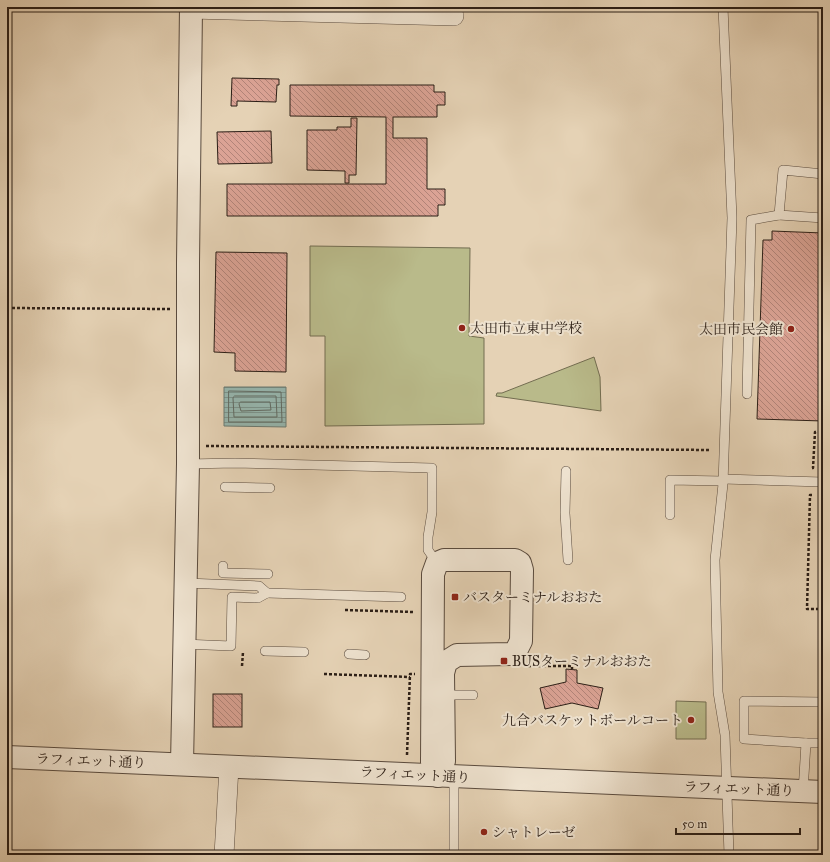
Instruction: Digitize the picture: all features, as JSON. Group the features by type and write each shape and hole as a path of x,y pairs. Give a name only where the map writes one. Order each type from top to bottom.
{"street":[{"path":"182,764 184,583 188,464 188,263 191,8 454,12"},
{"path":"444,560 515,560 520,564 522,570 520,646 510,654 457,655 450,658 444,668 444,761 446,776 432,762 433,574 437,563 444,560"},
{"name":"ラフィエット通り","path":"7,757 813,792"},
{"path":"224,855 230,766"}],"lane":[{"path":"723,7 732,218 723,480 715,560 718,692 725,735 726,788 730,855"},
{"path":"779,215 783,170 823,174"},
{"path":"747,394 752,220 779,215 823,218"},
{"path":"188,464 241,463 432,468 432,512 428,537 428,550 437,563"},
{"path":"566,471 565,513 568,560"},
{"path":"670,515 670,480 823,482"},
{"path":"225,486 270,488"},
{"path":"223,566 223,573 268,574"},
{"path":"184,583 259,586 267,593"},
{"path":"183,644 232,646 232,597 258,598 267,593 402,597"},
{"path":"265,651 304,652"},
{"path":"348,654 365,655"},
{"path":"443,695 473,695"},
{"path":"823,702 744,701 744,739 823,743"},
{"path":"806,743 813,792"},
{"path":"446,776 454,855"}],"path":[{"path":"7,308 171,309 176,307"},
{"path":"806,468 813,468 815,432 823,432"},
{"path":"201,446 724,450"},
{"path":"817,496 810,495 807,609 823,609"},
{"path":"342,610 417,612"},
{"path":"242,666 243,651"},
{"path":"525,666 572,666 572,669"},
{"path":"324,674 410,677"},
{"path":"407,755 410,674 417,674"}],"green space":[{"path":"310,246 470,248 469,336 484,338 484,424 325,426 325,336 310,336"},
{"path":"594,357 600,377 601,411 496,396 497,393 502,393"},
{"name":"九合バスケットボールコート","path":"676,701 706,702 706,739 676,739"}],"water":[{"path":"224,387 286,387 286,427 224,426"}],"building":[{"path":"232,78 279,79 279,85 277,85 276,102 237,101 237,106 231,106"},
{"path":"290,85 434,85 434,92 445,92 445,105 437,105 437,117 393,117 393,138 427,138 427,189 445,189 445,205 438,205 438,216 227,216 227,184 386,184 386,117 290,116"},
{"path":"351,118 357,118 356,175 349,175 349,183 345,183 345,171 307,170 307,130 337,130 337,127 351,127"},
{"path":"271,131 272,163 218,164 217,132"},
{"name":"太田市民会館","path":"772,231 823,233 823,421 757,419 763,240 772,240"},
{"path":"216,252 287,253 286,372 235,371 235,353 214,352"},
{"path":"566,669 577,670 577,683 603,688 598,709 572,703 545,709 540,688 566,682"},
{"path":"213,694 242,694 242,727 213,727"}],"place":[{"name":"太田市立東中学校","path":"462,328"},
{"name":"太田市民会館","path":"791,329"},
{"name":"バスターミナルおおた","path":"455,597"},
{"name":"BUSターミナルおおた","path":"504,661"},
{"name":"九合バスケットボールコート","path":"691,720"},
{"name":"シャトレーゼ","path":"484,832"}]}
